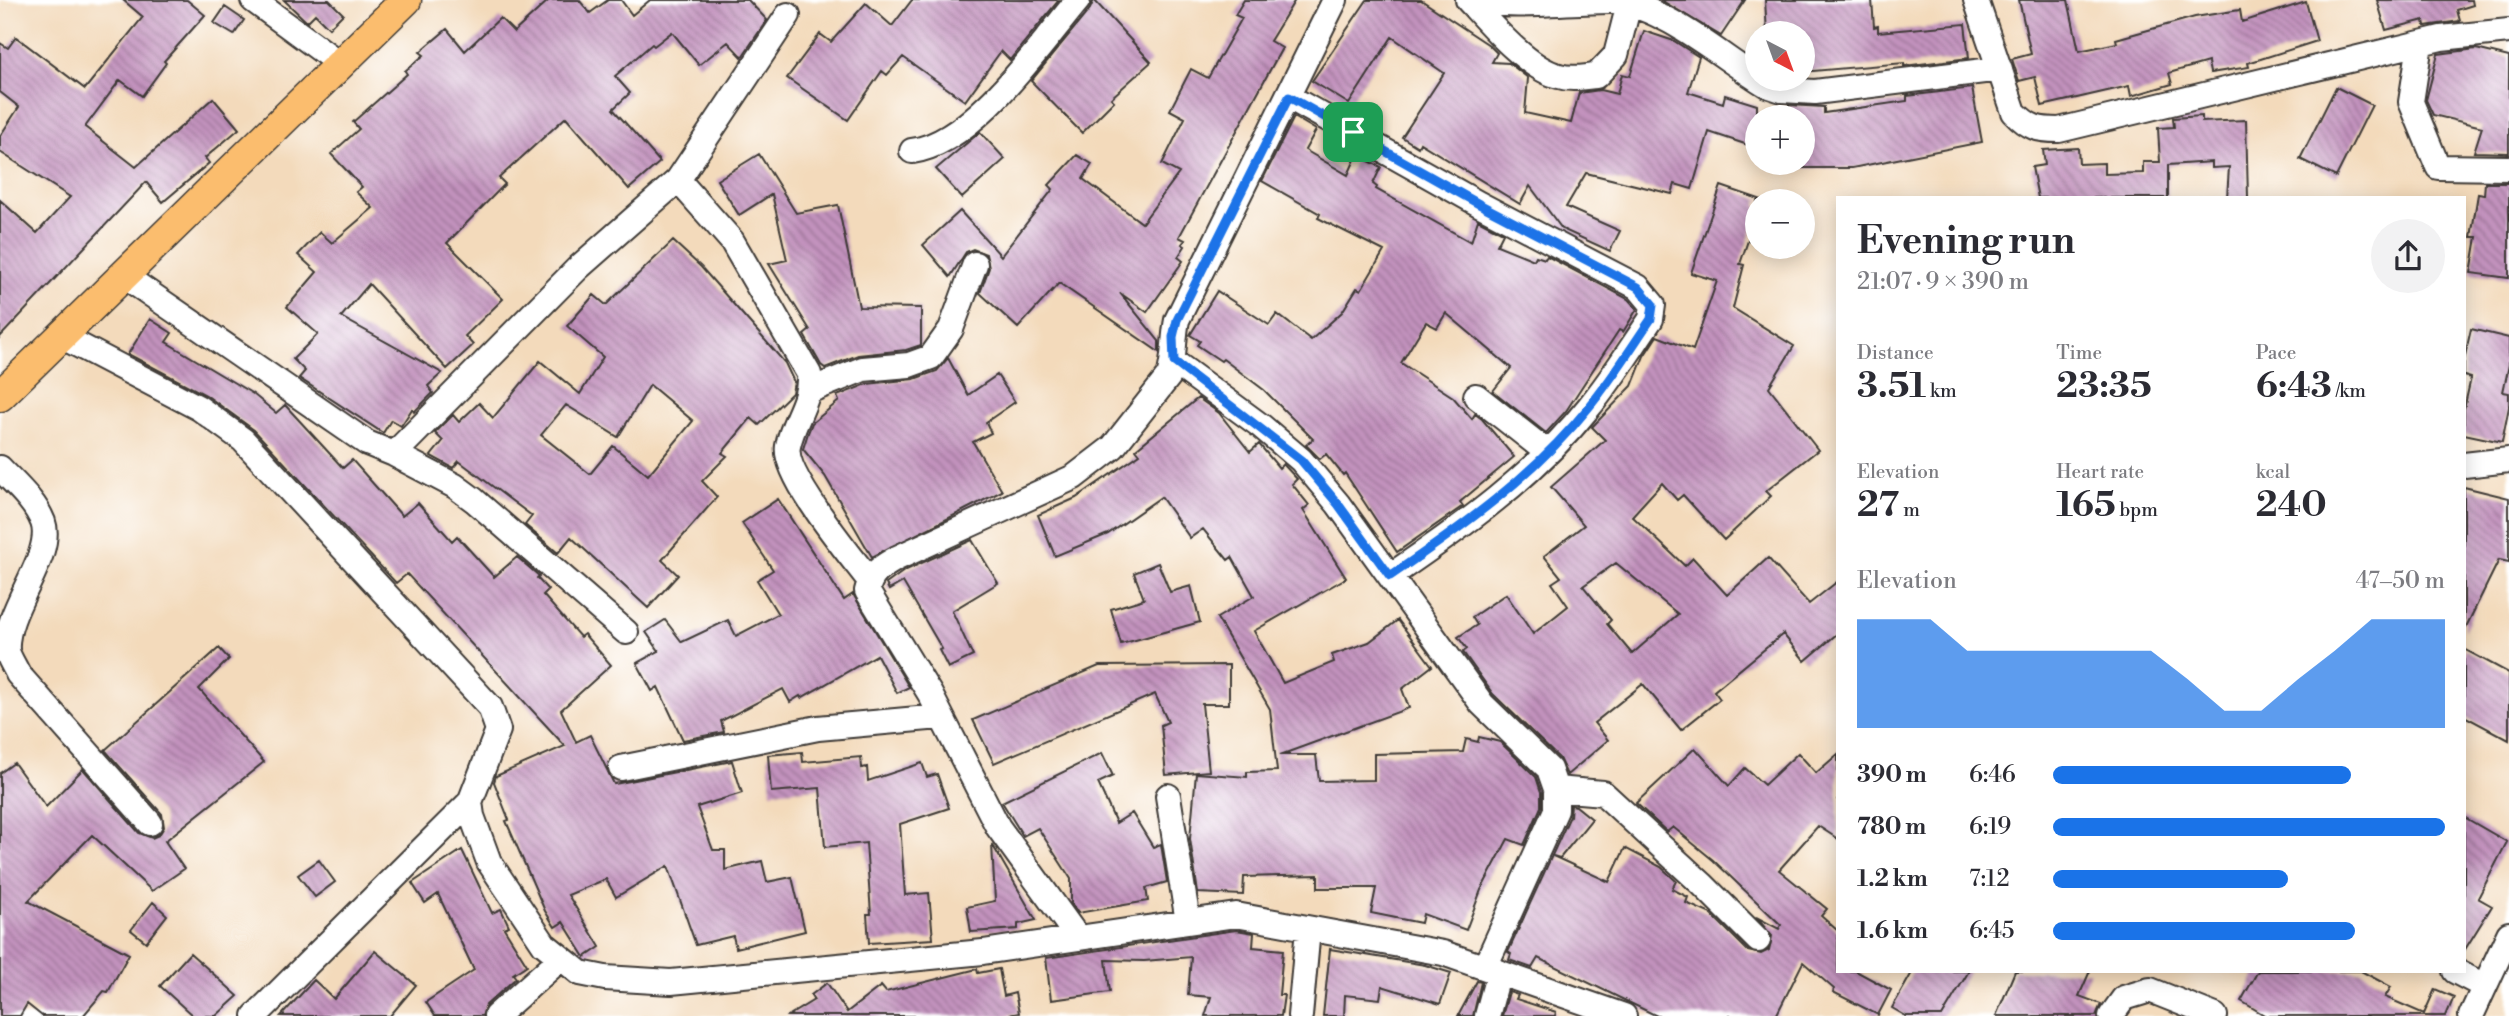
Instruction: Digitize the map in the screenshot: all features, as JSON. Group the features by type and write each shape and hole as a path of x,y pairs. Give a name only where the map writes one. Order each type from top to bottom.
{"main road":[{"path":"0,396 406,0"}],"street":[{"path":"253,0 340,64"},
{"path":"912,151 925,150 960,130 996,96 1078,0"},
{"path":"1078,938 998,827 940,717 867,591 869,580 878,569 897,558 1074,477 1113,447 1169,376 1174,362 1173,337 1177,320 1335,0"},
{"path":"1468,0 1511,46 1555,76 1571,79 1596,76 1616,55 1629,4"},
{"path":"1475,0 1612,1 1629,4 1667,20 1758,79 1782,90 1815,92 2000,69"},
{"path":"1976,0 2014,112 2025,124 2037,131 2059,130 2441,38 2509,31"},
{"path":"394,454 578,268 678,180 788,15"},
{"path":"2420,44 2411,102 2438,167 2509,169"},
{"path":"1289,97 1479,204 1564,246 1638,287 1653,305 1651,319 1589,407 1547,452 1469,522 1390,576"},
{"path":"678,180 732,241 809,374 811,390 787,448 790,461 804,492 869,580"},
{"path":"811,390 863,369 909,365 931,357 951,329 975,264"},
{"path":"123,275 356,436 464,493 626,632"},
{"path":"61,336 199,408 243,440 461,674 490,707 498,730 470,802 255,1016"},
{"path":"1174,362 1301,460 1338,504 1482,704 1549,769 1556,789 1556,810 1492,969 1488,1016"},
{"path":"1476,396 1547,452"},
{"path":"2466,465 2509,460"},
{"path":"0,468 34,504 44,525 42,550 15,610 7,651 18,674 150,823"},
{"path":"621,768 817,728 940,717"},
{"path":"1556,789 1603,793 1758,940"},
{"path":"1168,796 1188,922"},
{"path":"470,802 472,816 489,862 544,944 580,973 605,978 671,982 983,952 1236,915 1443,953 1624,1016"},
{"path":"1300,1016 1308,929"},
{"path":"2471,1016 2506,946"},
{"path":"496,1016 560,959"},
{"path":"2459,973 2484,986"},
{"path":"2111,1016 2124,998 2150,990 2215,1016"}],"building":[{"path":"123,0 187,0 205,15 164,61 166,63 142,96 120,80 85,127 136,167 213,98 239,129 205,158 209,163 163,202 146,182 0,337 0,200 37,233 70,197 0,152 0,136 19,107 0,92 0,43 8,48 16,37 85,89 143,17"},
{"path":"284,0 329,0 343,14 329,28 315,14 307,22"},
{"path":"549,0 579,0 590,13 608,0 621,0 632,15 650,0 748,0 767,20 742,57 728,42 699,65 672,32 654,46 652,44 615,76 630,93 613,109 660,162 629,189 566,117 499,178 505,184 447,243 503,299 465,336 473,345 447,369 369,284 341,317 442,373 428,386 433,393 414,412 412,409 401,426 391,420 383,433 299,378 305,371 293,359 318,334 287,307 317,272 298,255 320,232 332,243 373,208 356,192 362,187 331,154 359,129 353,122 407,74 405,71 424,55 420,52 447,29 465,51 500,18 514,32"},
{"path":"912,0 1059,0 1010,60 1001,51 965,101 903,57 887,75 882,71 848,120 787,78 820,34 831,42 866,3 892,26"},
{"path":"1094,0 1151,62 1111,98 1114,101 1082,133 1031,81 1090,9"},
{"path":"1244,0 1295,0 1270,41 1282,48 1179,237 1185,240 1182,244 1185,246 1178,257 1183,261 1147,312 1120,293 1159,341 1159,352 1059,283 1018,328 980,293 989,268 986,254 973,249 966,252 950,277 923,245 960,211 1001,256 1053,189 1049,185 1077,155 1092,164 1083,179 1142,223 1179,173 1162,164 1185,118 1170,110 1191,69 1208,78 1242,18 1235,15"},
{"path":"1367,0 1421,0 1489,45 1497,53 1492,62 1509,63 1528,78 1525,113 1571,123 1579,93 1600,90 1617,94 1622,74 1630,76 1644,31 1674,41 1699,57 1688,92 1723,103 1725,95 1757,105 1745,105 1745,144 1709,132 1692,189 1675,184 1672,194 1586,173 1566,207 1620,231 1610,251 1562,229 1530,186 1520,204 1420,143 1418,147 1402,137 1444,73 1392,37 1349,104 1312,81"},
{"path":"1661,0 1745,0 1721,36"},
{"path":"1765,0 1872,0 1874,27 1878,26 1878,32 1965,24 1969,58 1904,66 1904,63 1815,71 1815,21 1766,21"},
{"path":"2019,0 2068,0 2079,51 2117,43 2116,39 2195,17 2240,10 2242,22 2306,2 2317,41 2248,63 2249,67 2210,73 2208,62 2169,73 2172,84 2131,96 2129,86 2042,106 2035,77 2019,81 2012,59 2031,54"},
{"path":"2377,0 2472,0 2473,5 2457,10 2460,21 2425,26 2424,20 2386,30"},
{"path":"225,7 244,20 234,35 214,23"},
{"path":"2476,49 2509,57 2509,153 2474,152 2482,127 2433,115 2426,100 2438,54"},
{"path":"2336,87 2372,105 2336,177 2300,159"},
{"path":"1972,88 1982,142 1852,168 1815,168 1815,106 1824,107 1824,113 1907,101 1907,96"},
{"path":"2202,116 2202,122 2246,120 2248,196 2227,196 2229,167 2212,168 2212,162 2168,165 2168,196 2038,196 2032,167 2045,165 2043,150 2078,148 2079,164 2104,163 2104,174 2143,173 2143,162 2160,162 2158,128 2174,127 2173,118"},
{"path":"1294,117 1316,130 1305,150 1348,175 1357,155 1381,167 1373,184 1376,189 1471,242 1478,220 1503,233 1497,245 1534,260 1536,256 1545,259 1547,256 1628,299 1637,309 1623,332 1619,330 1566,411 1546,433 1493,391 1511,368 1446,313 1437,328 1426,322 1401,363 1453,397 1472,419 1475,414 1482,419 1514,457 1460,502 1463,506 1397,552 1345,473 1343,475 1326,454 1320,459 1306,445 1313,439 1264,390 1223,359 1221,361 1197,345 1200,341 1190,335 1217,291 1269,325 1277,314 1311,340 1342,312 1357,288 1361,290 1384,251 1318,218 1320,214 1262,181"},
{"path":"980,132 1005,159 962,198 936,169"},
{"path":"759,154 796,213 838,205 859,307 921,308 921,345 906,350 858,355 825,368 821,365 804,335 810,330 769,264 787,260 772,194 739,215 717,180"},
{"path":"2485,183 2509,183 2509,278 2471,273 2477,237 2471,237 2478,194 2484,195"},
{"path":"1721,186 1745,194 1745,249 1740,264 1744,265 1733,308 1794,346 1769,387 1818,450 1766,491 1771,496 1724,540 1683,495 1677,500 1662,483 1632,516 1685,566 1693,558 1727,595 1768,558 1809,604 1836,583 1836,635 1805,661 1783,634 1714,691 1720,699 1681,730 1643,684 1594,723 1608,740 1567,775 1559,758 1493,694 1463,652 1467,649 1458,637 1477,625 1472,617 1506,594 1533,634 1568,606 1552,583 1561,577 1544,556 1584,525 1551,487 1605,440 1592,427 1632,386 1644,356 1657,336 1693,350 1717,281 1691,273","holes":["1616,563 1678,614 1632,654 1607,624 1611,620 1583,586"]},
{"path":"673,241 701,267 785,363 794,382 792,393 759,425 751,418 722,453 727,456 702,481 717,497 662,560 678,575 648,608 571,537 558,553 525,525 532,516 459,461 453,468 431,456 443,441 435,433 453,415 459,422 479,403 493,418 540,361 580,394 603,357 567,326 594,295 606,305","holes":["650,385 693,421 648,475 613,446 590,474 541,435 566,405 618,437"]},
{"path":"150,319 172,333 166,342 253,394 276,413 285,405 343,468 352,460 402,516 418,503 452,541 457,536 494,577 517,557 539,576 537,578 548,590 543,595 580,637 584,634 611,665 561,710 576,742 590,735 614,784 732,761 742,793 697,807 713,850 725,850 725,870 762,861 767,882 792,877 805,931 736,948 733,936 696,945 668,866 616,897 606,879 568,895 600,947 585,957 563,922 555,927 545,911 506,821 509,820 494,782 496,776 565,746 407,574 396,583 254,430 206,395 128,354"},
{"path":"2471,329 2509,338 2509,365 2503,392 2509,393 2509,407 2502,442 2466,434 2466,400 2471,378 2466,377 2466,351"},
{"path":"948,358 968,395 997,375 1015,402 986,422 991,433 973,442 1002,491 872,557 825,476 803,449 808,433 812,423 839,401 837,396 867,384 914,379 937,371"},
{"path":"1198,398 1219,413 1250,452 1259,444 1279,468 1283,464 1297,479 1292,484 1309,505 1303,510 1346,578 1254,631 1283,683 1334,662 1332,655 1369,642 1398,620 1432,666 1402,689 1409,708 1280,755 1316,755 1319,781 1374,780 1374,754 1463,752 1466,739 1478,742 1479,737 1500,742 1536,777 1541,792 1541,807 1524,845 1508,839 1481,890 1466,930 1423,914 1421,923 1371,913 1376,888 1318,888 1318,875 1244,877 1243,895 1198,893 1190,839 1196,773 1247,777 1247,772 1277,771 1270,709 1217,618 1254,596 1232,557 1228,560 1203,529 1190,538 1161,497 1108,534 1055,556 1038,515 1076,498 1140,454 1136,449"},
{"path":"2466,487 2509,498 2509,562 2499,560 2466,627"},
{"path":"778,499 844,600 853,594 909,687 897,693 877,655 790,702 783,689 721,721 724,732 683,740 658,687 652,691 637,663 659,651 646,632 665,620 682,642 728,620 736,636 778,614 757,580 773,570 742,523"},
{"path":"972,540 998,583 952,611 973,656 948,668 939,650 942,649 903,582 889,590 886,584 904,571"},
{"path":"1158,563 1170,592 1191,586 1200,622 1121,644 1111,609 1144,599 1134,573"},
{"path":"219,648 229,659 199,689 264,762 165,841 184,869 152,891 92,835 28,901 129,954 108,992 104,991 83,1016 42,1016 27,1004 20,1016 0,1016 0,773 14,763 46,807 83,769 139,833 152,838 159,835 164,827 162,814 105,750"},
{"path":"2466,650 2509,673 2509,740 2466,717"},
{"path":"1229,665 1229,704 1202,704 1209,771 1166,775 1161,725 1168,722 1155,694 994,763 973,720 1099,666"},
{"path":"1695,748 1729,786 1745,768 1764,785 1798,753 1816,773 1836,756 1836,838 1818,826 1779,870 1827,909 1821,916 1836,929 1836,973 1860,973 1891,990 1878,1015 1833,992 1834,989 1803,962 1776,1016 1657,1016 1538,958 1532,968 1509,960 1511,954 1508,952 1570,816 1571,805 1592,819 1560,858 1553,856 1609,882 1625,848 1661,867 1676,881 1672,889 1688,897 1686,903 1711,914 1748,951 1761,954 1769,950 1772,936 1756,917 1779,929 1781,925 1713,860 1673,827 1667,832 1636,803"},
{"path":"802,752 803,762 861,757 862,768 867,767 868,781 922,763 927,777 937,774 949,808 900,824 905,895 929,893 933,939 869,943 867,914 871,914 866,843 825,847 820,788 771,792 768,755"},
{"path":"1102,753 1113,776 1098,783 1116,823 1132,813 1153,847 1161,844 1167,882 1146,888 1148,901 1078,913 1071,903 1071,879 1038,828 1023,836 1002,802"},
{"path":"2466,818 2507,842 2478,898 2492,906 2466,948"},
{"path":"992,844 1036,920 1018,924 1018,929 971,932 967,907 995,901"},
{"path":"462,850 492,913 501,909 509,926 504,928 527,965 513,974 516,978 486,1005 482,1016 435,1016 426,1002 474,970 438,894 425,903 412,883"},
{"path":"319,860 335,882 315,897 298,875"},
{"path":"153,902 167,915 146,942 131,930"},
{"path":"1236,930 1254,933 1253,947 1283,950 1279,995 1284,995 1281,1016 1205,1016 1211,997 1188,995 1191,957 1144,961 1106,960 1110,992 1051,1000 1046,958"},
{"path":"1330,949 1425,965 1451,973 1440,1004 1382,986 1380,999 1345,995 1344,1016 1323,1016"},
{"path":"375,951 416,985 390,1016 281,1016 314,980 334,999"},
{"path":"190,953 238,996 216,1016 193,1016 160,986"},
{"path":"977,969 978,973 999,969 1004,996 1015,993 1019,1013 1004,1016 788,1016 814,1000 811,995 827,983 847,1012 881,986 886,992"},
{"path":"1912,973 1968,973 1942,1016 1906,1016 1892,1008"},
{"path":"2014,973 2089,973 2079,996 2101,1004 2096,1016 1996,1016"},
{"path":"2257,973 2365,973 2391,987 2385,997 2424,1014 2435,989 2454,997 2446,1016 2266,1016 2241,1001"},
{"path":"1477,981 1481,982 1473,1016 1458,1016"},
{"path":"1509,992 1518,995 1516,999 1556,1012 1555,1016 1502,1016"}],"route":[{"path":"1289,97 1353,132 1479,204 1564,246 1638,287 1653,305 1651,319 1589,407 1541,460 1469,522 1390,576 1338,504 1301,460 1261,426 1174,362 1173,337 1177,320 1289,97"}]}
